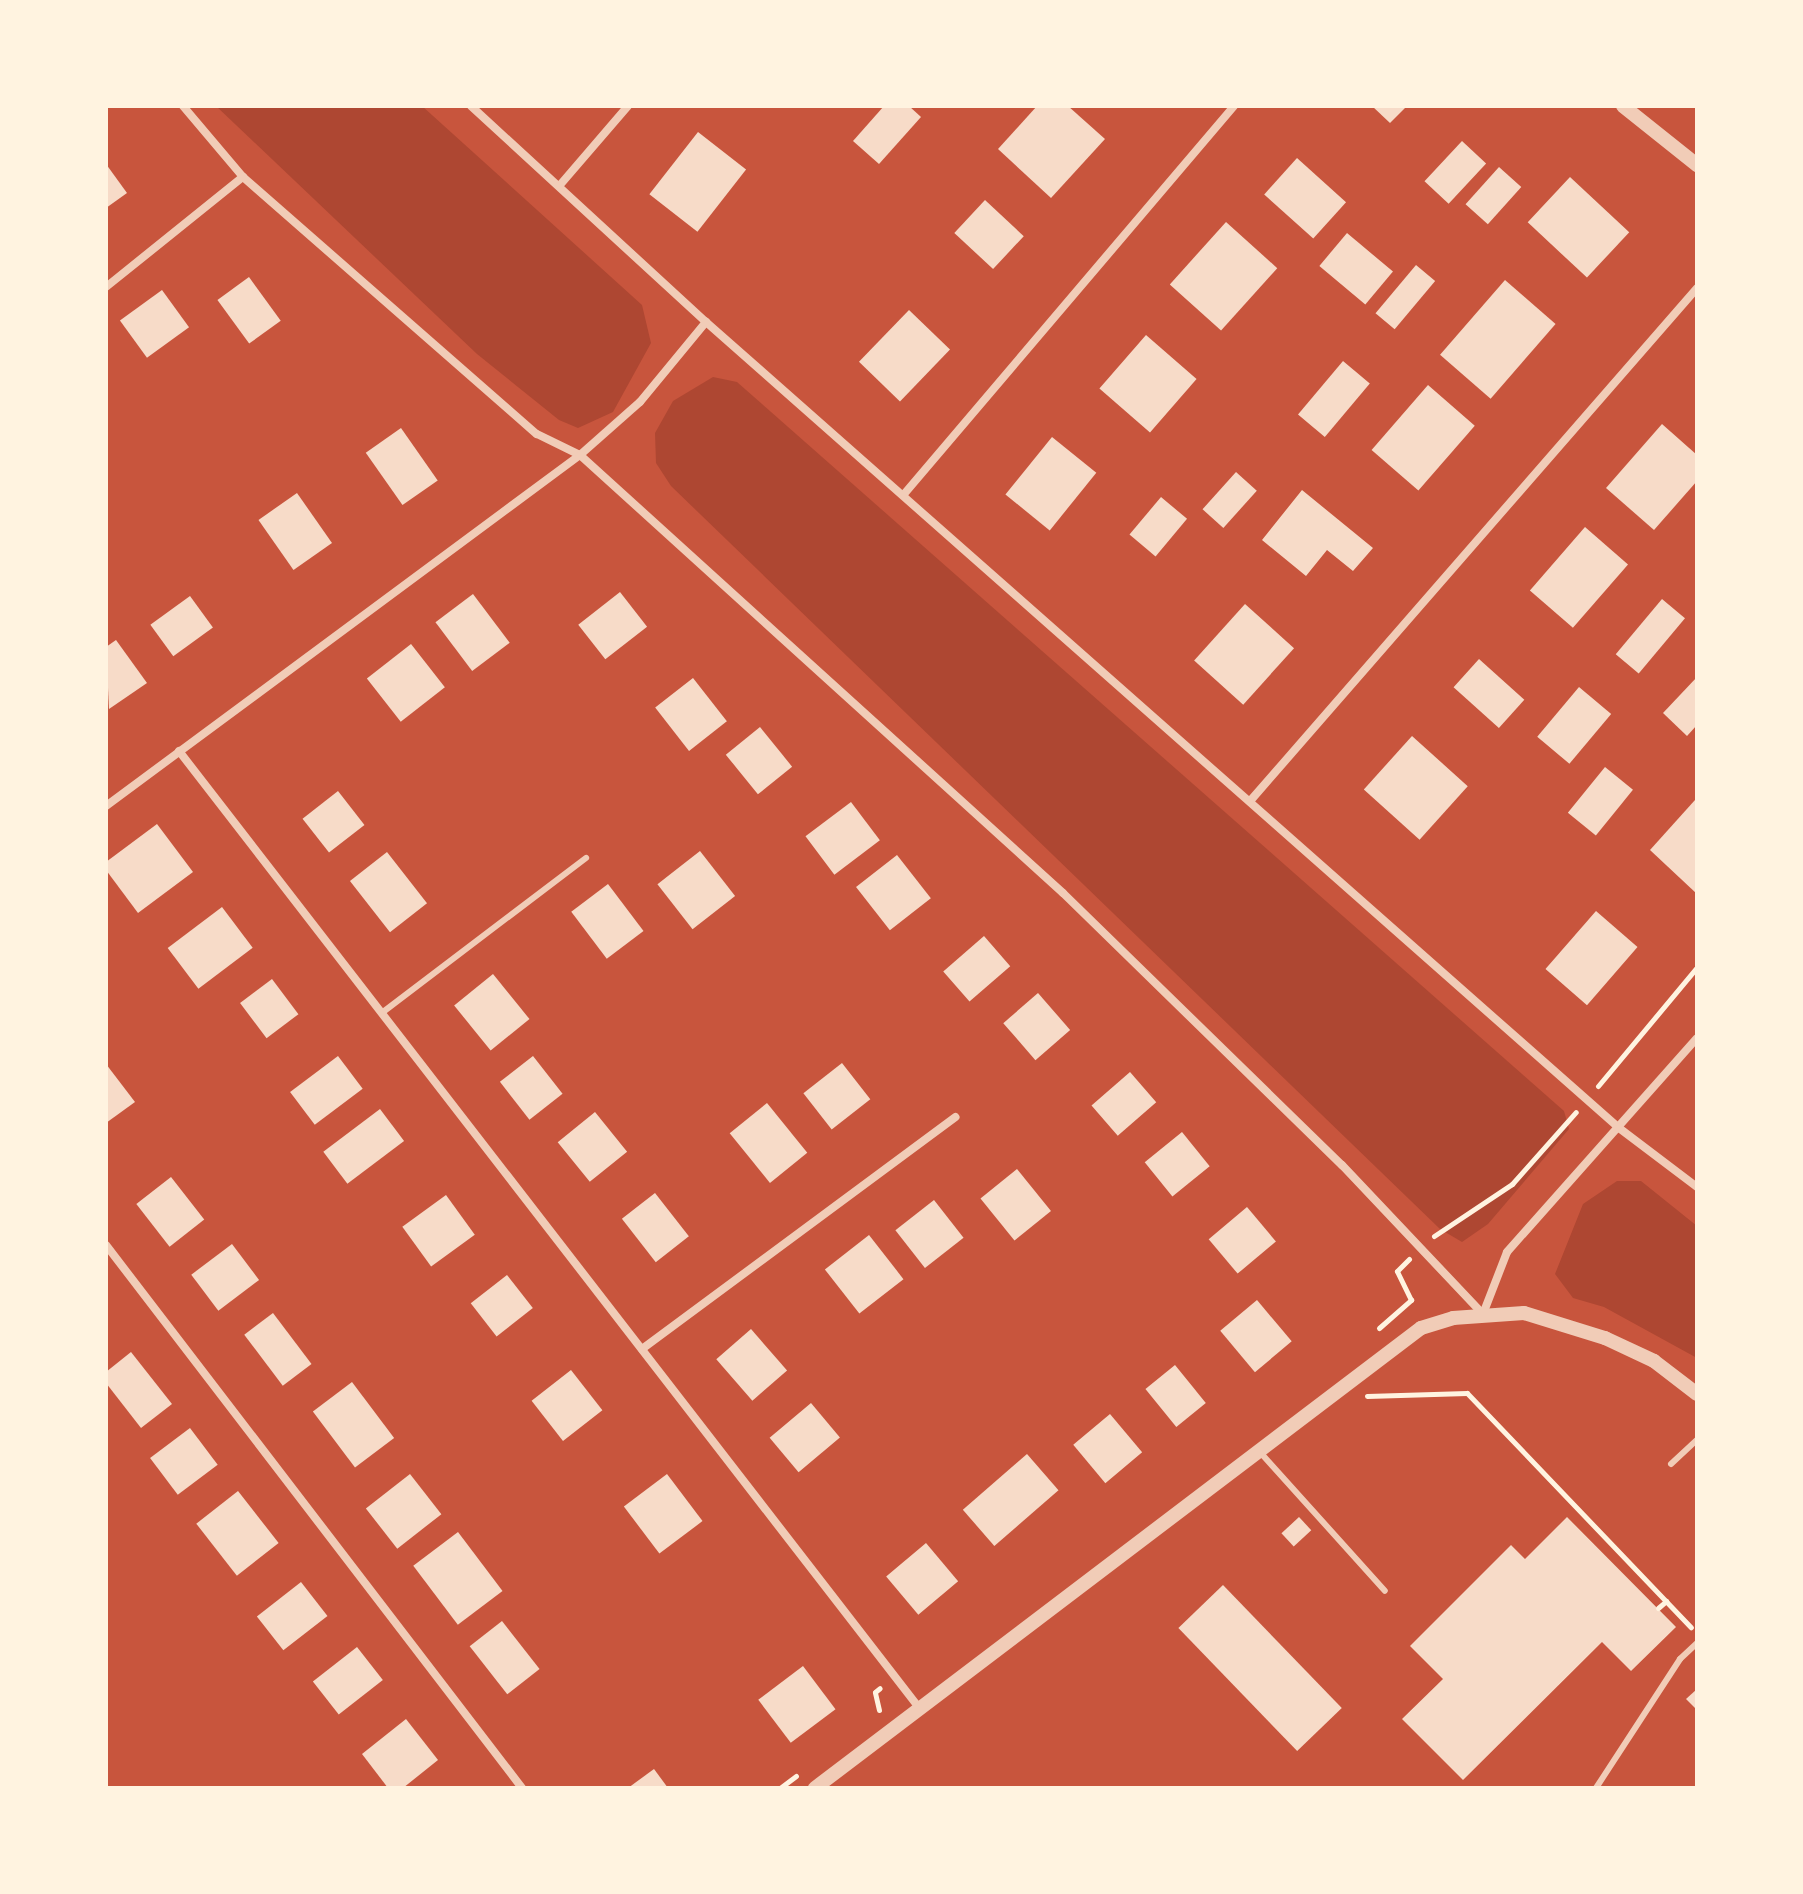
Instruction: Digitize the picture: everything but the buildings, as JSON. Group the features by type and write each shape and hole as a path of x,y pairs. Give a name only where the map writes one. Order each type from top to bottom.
{"street":[{"path":"183,106 243,177 537,434 580,455 1063,893 1342,1165 1451,1275 1483,1314"},
{"path":"471,106 706,322 905,493 1619,1128 1697,1187"},
{"path":"560,185 628,106"},
{"path":"905,493 1234,106"},
{"path":"1623,106 1697,165"},
{"path":"106,287 243,177"},
{"path":"1251,800 1697,288"},
{"path":"106,806 580,455 640,402 706,322"},
{"path":"179,751 920,1709"},
{"path":"1483,1314 1507,1252 1697,1038"},
{"path":"642,1349 955,1117"},
{"path":"106,1245 522,1788"},
{"path":"815,1788 1257,1449 1421,1328 1483,1314 1524,1313 1605,1338 1654,1361 1697,1394"}],"lane":[{"path":"383,1012 586,858"},
{"path":"1671,1464 1697,1440"},
{"path":"1257,1449 1385,1591"},
{"path":"1596,1788 1680,1659 1697,1643"}],"path":[{"path":"1658,1608 1666,1601"}],"shaded area":[{"path":"216,106 422,106 642,305 651,343 613,412 578,428 559,420 477,354"},
{"path":"713,377 737,382 1564,1111 1569,1129 1488,1224 1462,1242 1440,1229 671,486 656,463 655,433 673,401"},
{"path":"1617,1181 1641,1181 1697,1226 1697,1358 1604,1307 1573,1298 1555,1274 1583,1204"}]}
